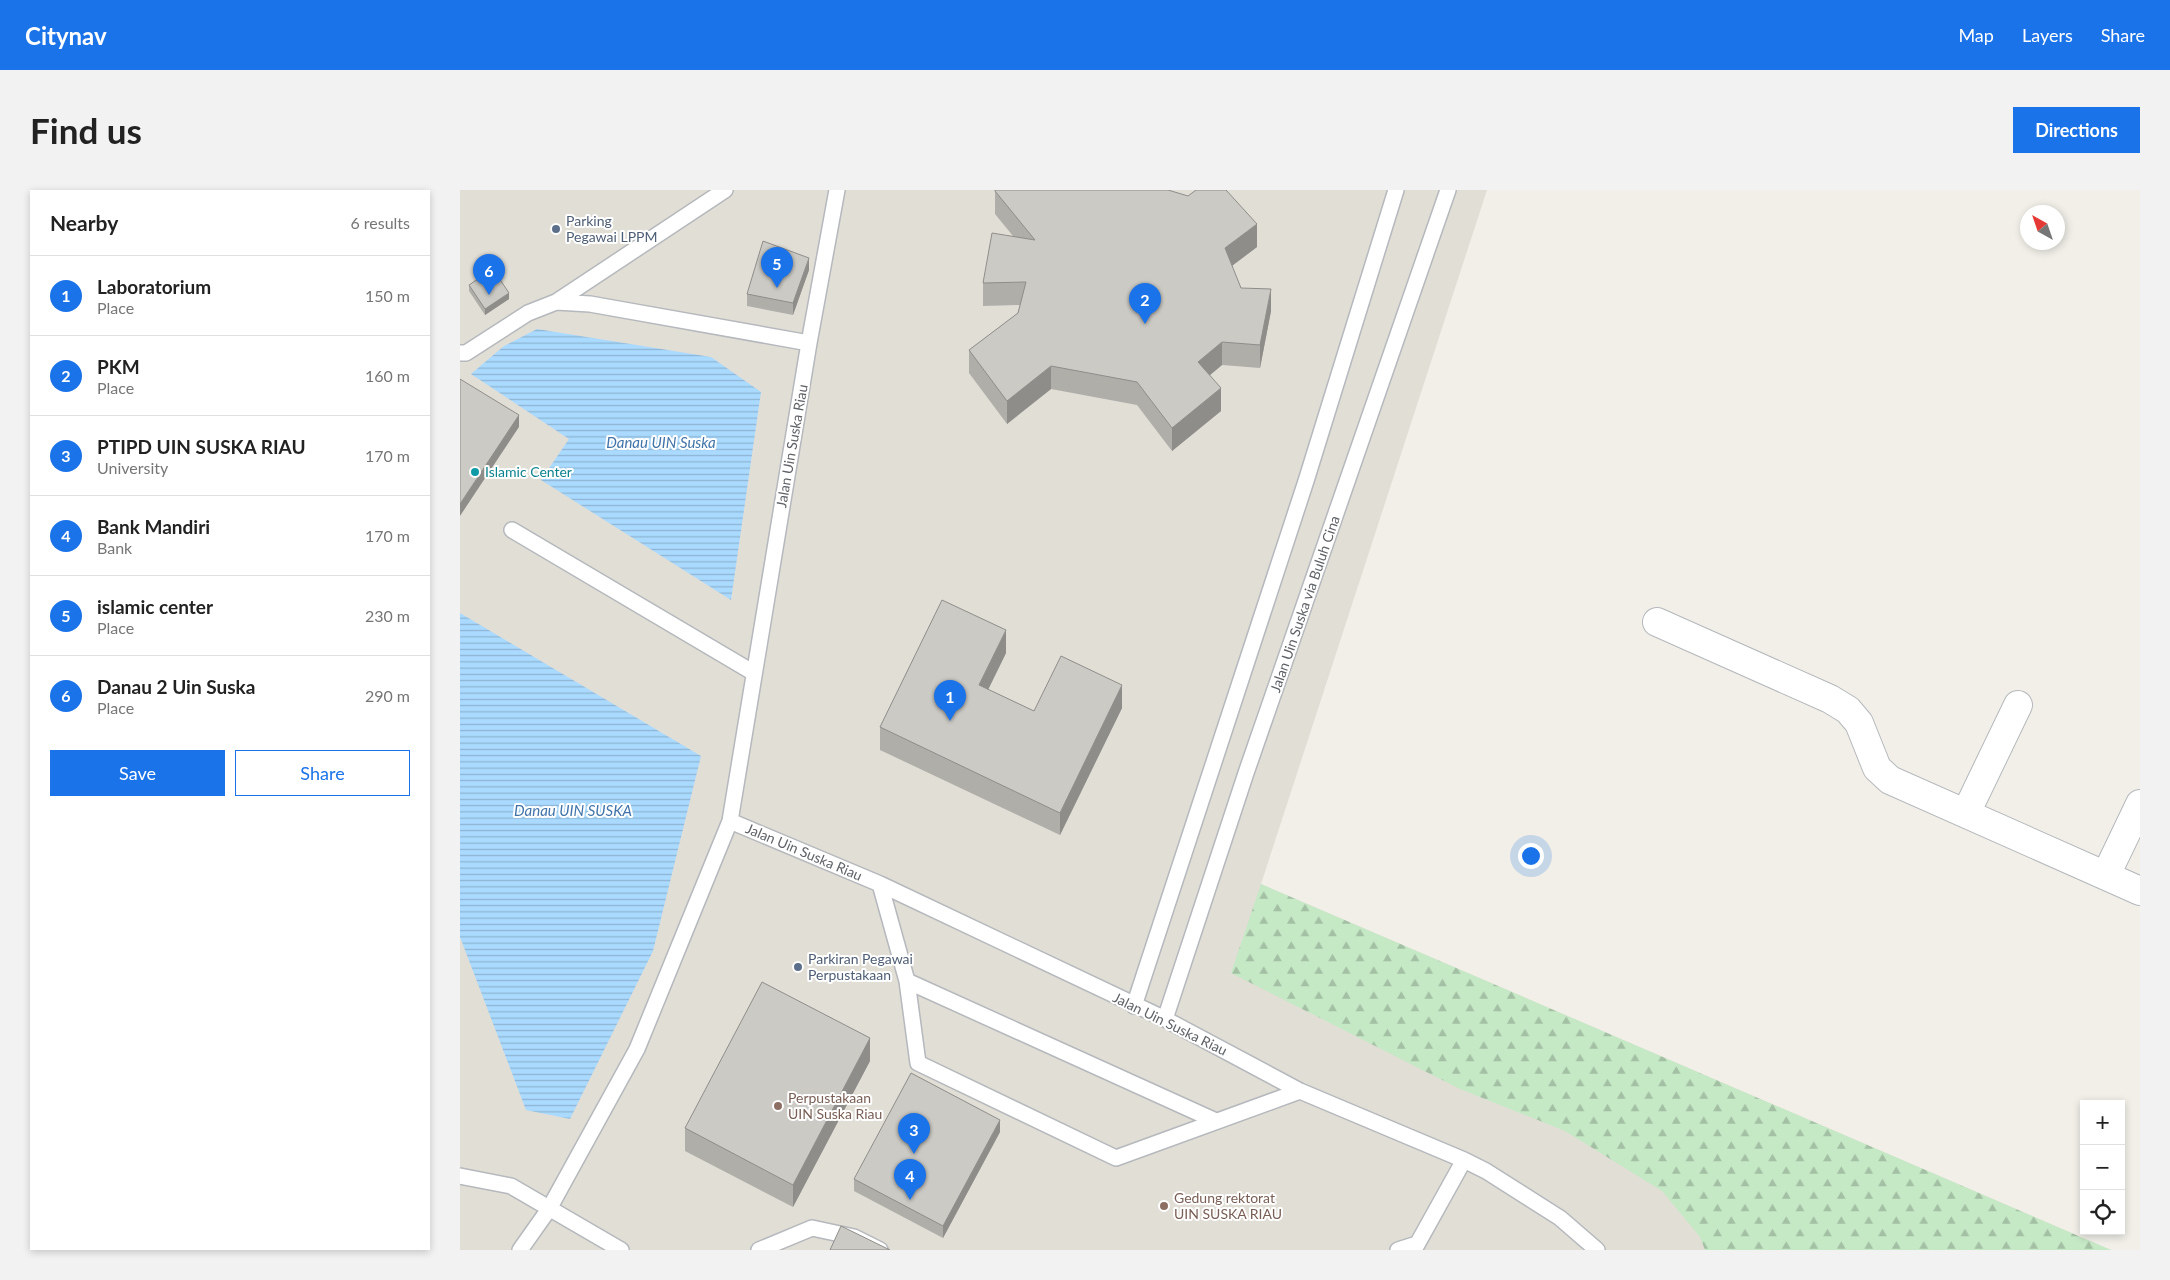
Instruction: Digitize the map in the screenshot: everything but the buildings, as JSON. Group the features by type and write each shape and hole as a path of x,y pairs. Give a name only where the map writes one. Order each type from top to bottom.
{"street":[{"path":"1657,622 1836,702 1848,710 1859,723 1877,768 1890,780 2140,891"},
{"path":"1966,813 2018,705"},
{"path":"2106,875 2140,804"}],"lane":[{"path":"460,353 466,352 528,313 556,302 726,190"},
{"name":"Jalan Uin Suska Riau","path":"520,1250 550,1209 637,1049 730,821 810,343 838,190"},
{"path":"1134,1006 1303,491 1396,190"},
{"name":"Jalan Uin Suska via Buluh Cina","path":"1165,1019 1246,773 1448,190"},
{"path":"556,302 590,304 810,343"},
{"path":"512,530 754,673"},
{"name":"Jalan Uin Suska Riau","path":"730,821 880,884 1134,1006 1165,1019 1300,1091 1464,1160 1486,1171 1560,1218 1597,1250"},
{"path":"880,884 907,981 918,1063 1116,1158 1300,1091"},
{"path":"907,981 1216,1121"},
{"path":"1398,1250 1416,1247 1464,1160"},
{"path":"460,1176 511,1186 620,1250"},
{"path":"758,1250 812,1228 854,1237 880,1250"}],"shaded area":[{"path":"460,190 1487,190 1261,884 2111,1250 460,1250"}],"green space":[{"path":"1261,884 2111,1250 1705,1250 1700,1237 1662,1191 1565,1131 1460,1089 1231,973"}],"water":[{"name":"Danau UIN Suska","path":"537,329 711,357 761,392 731,600 541,480 569,439 471,374 504,346"},
{"name":"Danau UIN SUSKA","path":"460,613 701,756 653,951 570,1119 526,1110 460,937"}],"place":[{"name":"Parking Pegawai LPPM","path":"556,229"},
{"name":"islamic center","path":"777,288"},
{"name":"Danau 2 Uin Suska","path":"489,295"},
{"name":"PKM","path":"1145,324"},
{"name":"Islamic Center","path":"475,472"},
{"name":"Laboratorium","path":"950,721"},
{"name":"Parkiran Pegawai Perpustakaan","path":"798,967"},
{"name":"Perpustakaan UIN Suska Riau","path":"778,1106"},
{"name":"PTIPD UIN SUSKA RIAU","path":"914,1154"},
{"name":"Bank Mandiri","path":"910,1200"},
{"name":"Gedung rektorat UIN SUSKA RIAU","path":"1164,1206"}]}
